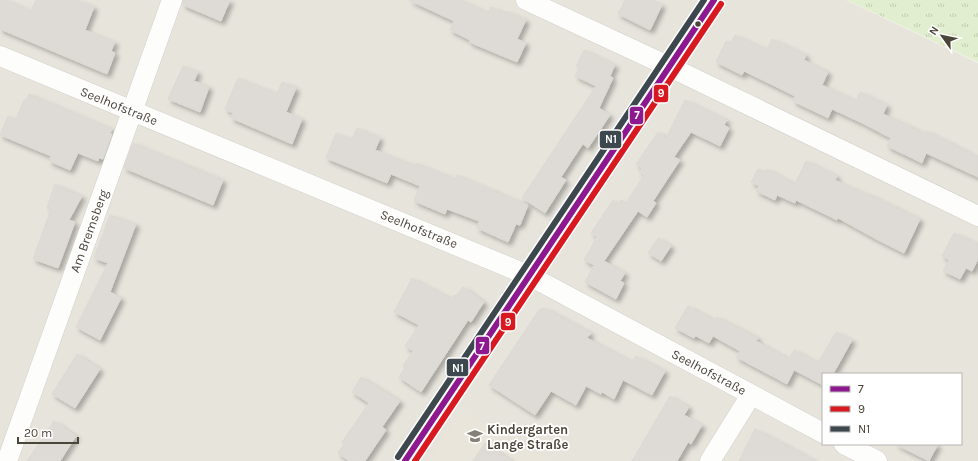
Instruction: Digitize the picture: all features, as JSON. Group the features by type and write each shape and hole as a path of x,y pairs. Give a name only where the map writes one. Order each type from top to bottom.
{"street":[{"name":"Am Bremsberg","path":"7,461 172,0"},
{"path":"526,0 670,67 978,216"},
{"path":"405,461 714,0"},
{"name":"Seelhofstraße","path":"0,56 530,276 822,432"},
{"path":"710,461 751,395"},
{"path":"846,445 877,461"}],"shaded area":[{"path":"0,0 846,0 978,63 978,461 0,461"},
{"name":"Kindergarten Lange Straße","path":"461,411 548,461 428,461"}],"green space":[{"path":"847,0 978,0 978,62"}],"building":[{"path":"0,0 6,0 31,11 36,0 77,0 94,7 85,30 115,42 111,51 115,53 107,74 0,29"},
{"path":"183,0 230,0 221,21 183,5"},
{"path":"409,0 460,0 488,13 491,7 505,13 506,11 526,20 517,39 526,43 517,62 469,42 470,40 450,30 454,21"},
{"path":"625,0 651,0 662,5 650,30 618,14"},
{"path":"735,35 767,50 772,39 806,55 804,60 828,72 822,85 856,101 860,92 887,105 883,114 926,134 927,131 978,157 978,177 926,153 922,163 887,146 891,138 862,123 832,109 828,118 793,101 795,96 744,71 742,75 716,62 726,41 731,43"},
{"path":"584,50 615,65 610,76 613,78 599,108 610,115 588,148 583,144 580,148 561,177 566,180 545,213 522,198 596,86 575,76 580,67 576,66"},
{"path":"183,66 198,72 194,81 209,87 200,112 168,99"},
{"path":"238,78 277,94 282,82 296,88 286,112 302,119 292,144 231,118 233,113 225,109"},
{"path":"29,94 112,129 110,133 112,134 103,159 99,158 98,161 78,153 70,170 49,161 51,156 0,135 8,116 16,119 24,100 27,100"},
{"path":"685,100 727,120 724,125 729,128 720,146 691,132 674,157 680,160 653,201 656,203 647,217 638,211 604,261 625,273 620,281 624,283 616,299 585,282 594,265 584,260 597,237 591,233 613,200 618,204 621,200 626,203 644,175 639,172 642,168 636,164 658,132 666,138"},
{"path":"357,128 380,138 375,150 415,166 416,163 455,179 457,175 528,205 520,225 516,224 508,242 477,228 479,221 447,209 445,214 414,201 420,186 391,174 387,183 326,158 336,133 352,140"},
{"path":"133,143 223,180 213,205 124,168"},
{"path":"806,161 837,176 835,180 920,219 904,253 838,218 837,220 796,200 795,203 777,195 775,200 756,191 759,186 751,182 758,169 765,172 767,169 795,184"},
{"path":"55,184 82,196 69,220 75,222 58,268 33,259 51,209 47,208"},
{"path":"110,215 136,224 110,292 121,298 100,340 76,327 108,263 94,258"},
{"path":"954,233 978,244 978,259 972,271 966,268 960,279 943,271 949,260 942,256"},
{"path":"658,238 671,246 661,261 648,253"},
{"path":"412,278 451,299 454,295 456,296 463,287 484,302 471,322 468,320 421,392 399,377 405,368 403,366 413,351 405,346 419,325 394,312"},
{"path":"688,306 714,320 717,317 758,338 756,341 789,359 794,350 818,363 836,332 852,340 834,373 822,373 822,384 794,370 787,384 736,357 740,351 713,336 709,343 696,336 694,338 675,328"},
{"path":"545,308 591,333 587,338 632,362 636,356 665,371 652,395 623,380 614,399 602,392 601,394 586,386 576,405 551,391 535,415 489,385 539,310"},
{"path":"77,354 100,369 75,408 52,394"},
{"path":"361,377 400,401 382,427 386,430 365,461 349,461 338,453 344,444 342,442 369,403 352,392"},
{"path":"670,396 689,407 684,415 702,425 691,444 688,442 677,461 632,461"},
{"path":"54,421 76,436 60,461 27,461"},
{"path":"755,429 780,442 815,461 739,461"},
{"path":"485,443 512,461 473,461"},
{"path":"897,445 937,445 929,461"}],"transit line":[{"name":"N1","path":"398,457 704,0"},
{"name":"7","path":"405,461 714,0"},
{"name":"9","path":"415,461 721,4"}],"place":[{"name":"Kindergarten Lange Straße","path":"475,436"}]}
